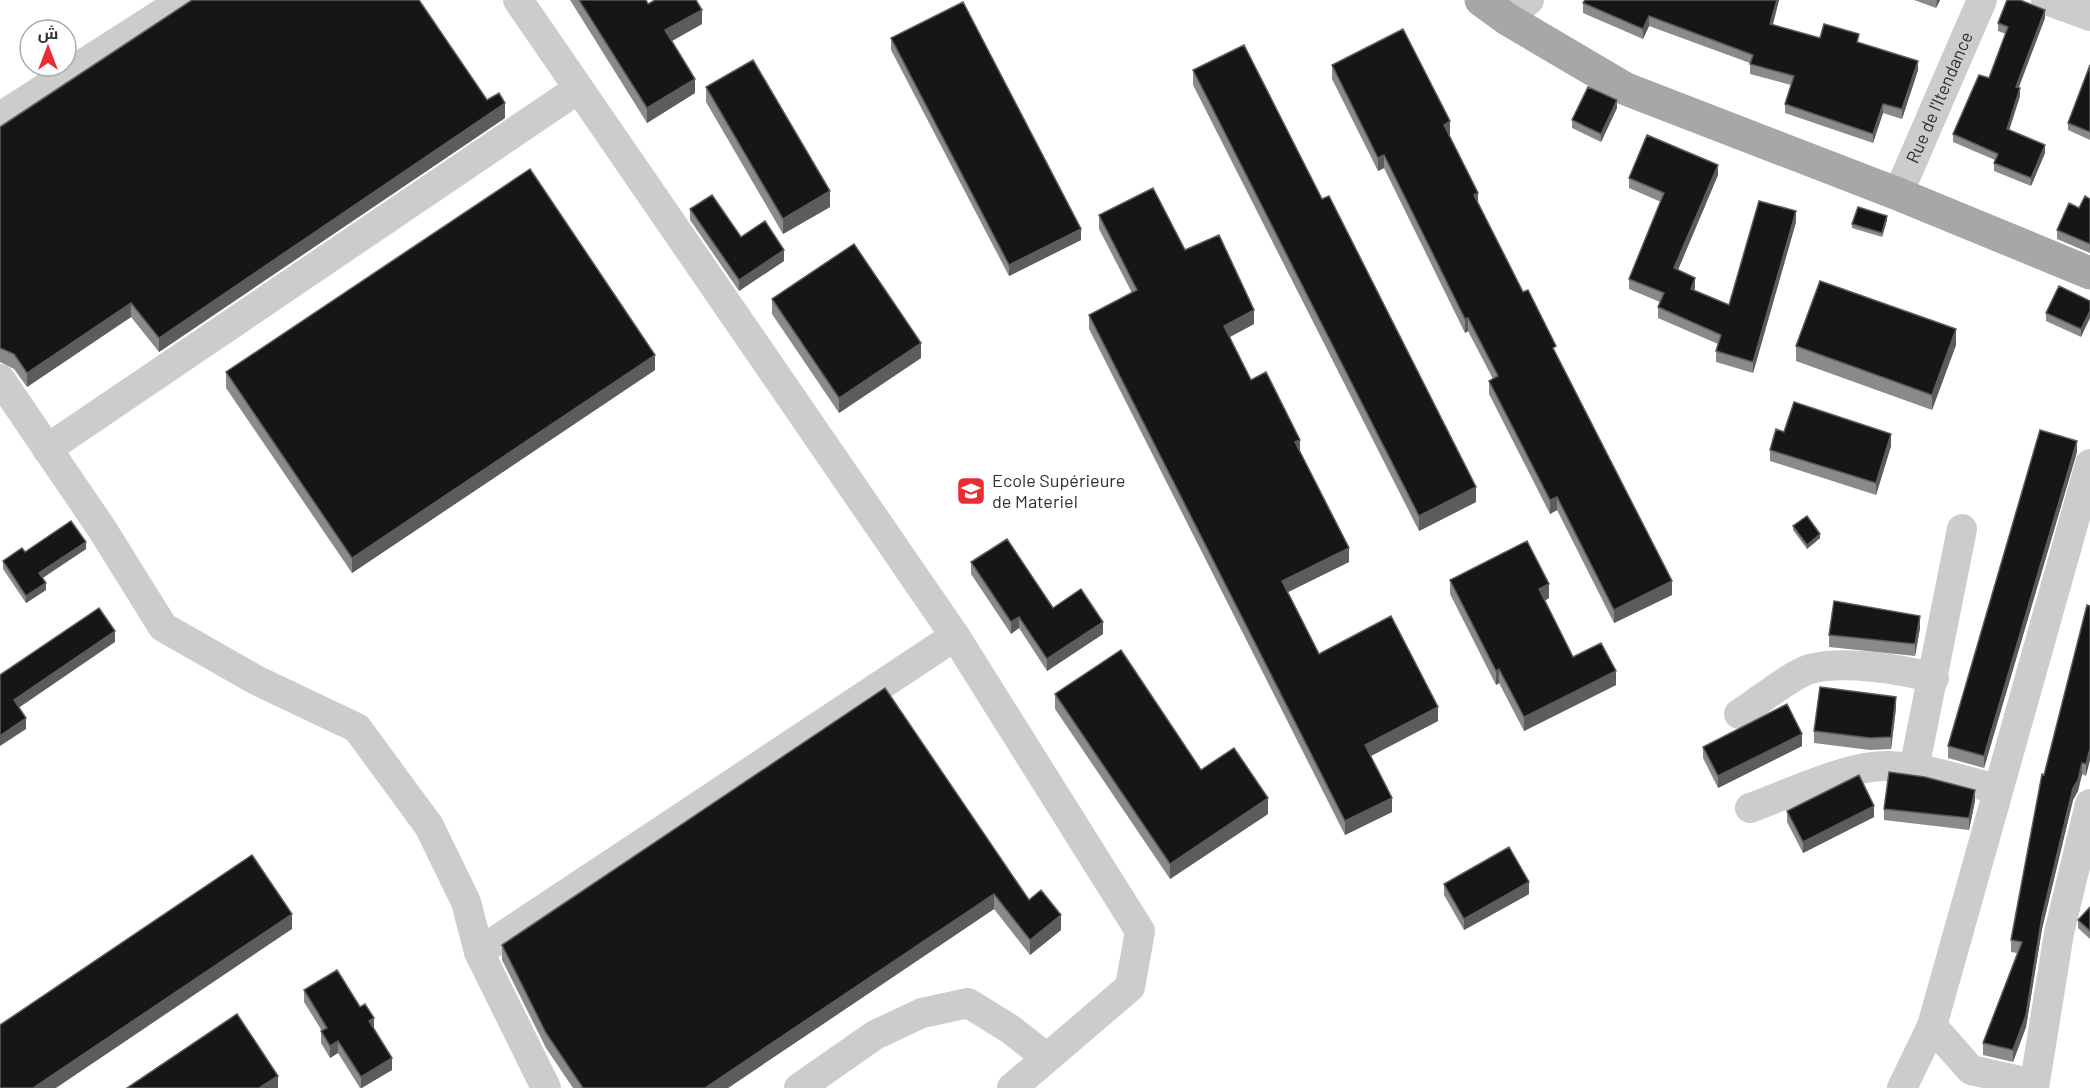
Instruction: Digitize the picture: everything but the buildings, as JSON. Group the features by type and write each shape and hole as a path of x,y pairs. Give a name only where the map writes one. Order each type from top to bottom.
{"main road":[{"path":"1481,0 1518,10 1626,89 1898,194 2090,273"}],"street":[{"path":"0,117 183,0"},
{"path":"518,0 956,636 1140,931 1130,987 1012,1088"},
{"name":"Rue de l'Itendance","path":"1898,194 1982,0"},
{"path":"2046,0 2090,16"},
{"path":"47,449 578,89"},
{"path":"0,379 163,627 256,680 357,728 429,826 466,902 479,952 546,1088"},
{"path":"1902,1088 1932,1026 1996,789 2090,464"},
{"path":"1914,769 1962,529"},
{"path":"479,952 956,636"},
{"path":"1739,714 1808,670 1838,664 1918,673 1934,678"},
{"path":"1750,808 1851,771 1885,766 1914,769 1996,789"},
{"path":"1932,1026 1971,1070 2033,1086 2059,933 2090,804"},
{"path":"798,1088 875,1035 922,1013 968,1003 1010,1029 1046,1057"}],"place":[{"name":"Ecole Supérieure de Materiel","path":"971,491"}]}
